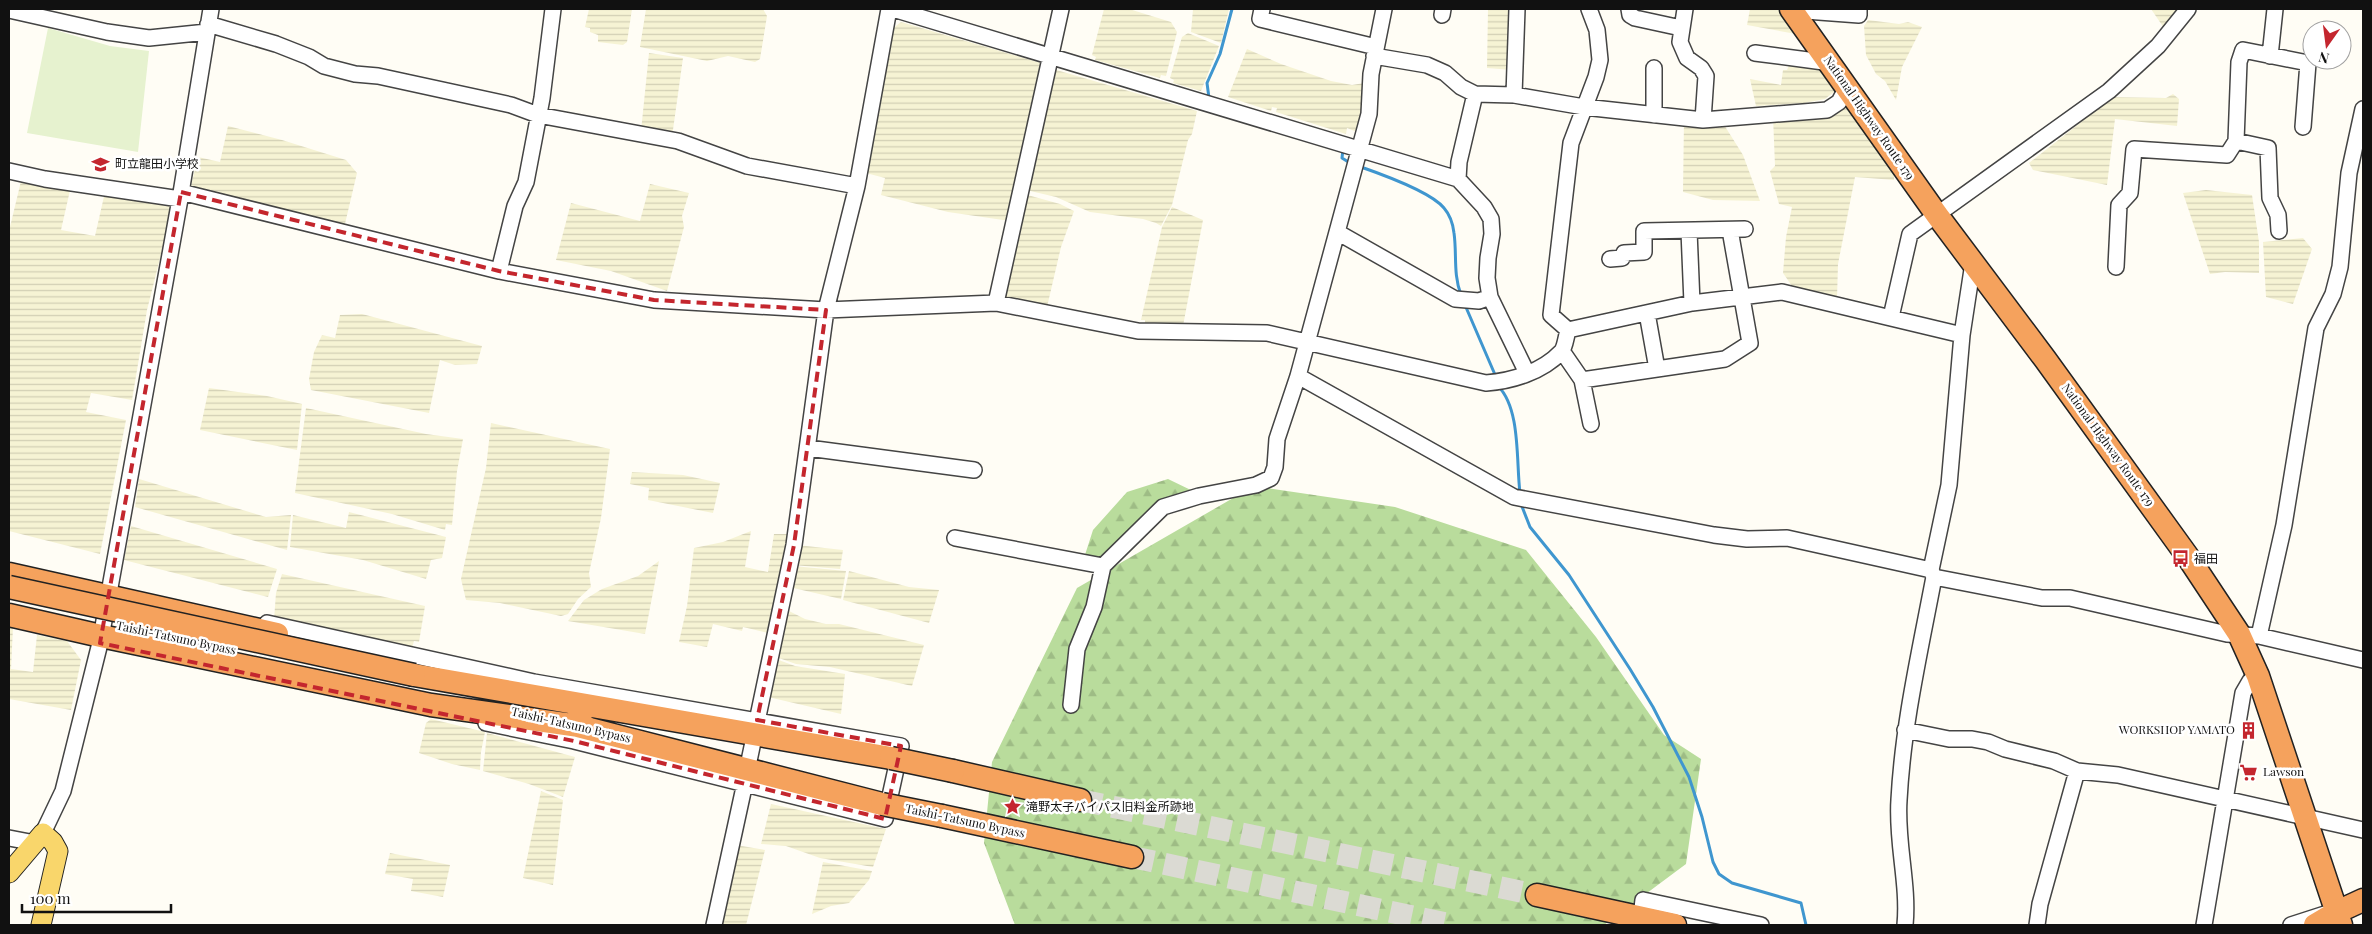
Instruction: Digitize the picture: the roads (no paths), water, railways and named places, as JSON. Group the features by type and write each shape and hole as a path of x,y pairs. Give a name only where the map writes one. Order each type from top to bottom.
{"highway":[{"name":"National Highway Route 179","path":"1792,9 1937,215 2045,359 2171,533 2249,635 2258,676 2304,817 2341,921"},
{"path":"9,574 109,592 249,628 413,682"},
{"name":"Taishi-Tatsuno Bypass","path":"9,587 413,682 882,804 1132,857"},
{"name":"Taishi-Tatsuno Bypass","path":"9,602 413,682 441,678 526,696 891,758 1080,800"},
{"path":"9,615 101,640 241,665 413,682"},
{"path":"1537,895 1675,925"},
{"path":"2341,921 2363,900"},
{"path":"2315,925 2341,921 2363,914"}],"main road":[{"path":"9,873 39,838 53,842 58,851 41,925"}],"street":[{"path":"9,838 39,838 62,791 101,640 181,196 211,9"},
{"path":"499,271 515,206 526,182 542,98 553,9"},
{"path":"757,722 794,545 826,310 857,186 889,9"},
{"path":"893,9 1458,179 1484,207 1491,220 1492,234 1487,278 1490,298 1527,373"},
{"path":"996,303 1061,9"},
{"path":"1262,9 1260,19 1427,65 1445,73 1461,87 1475,94 1514,94 1584,107 1703,120 1827,110 1839,102 1847,87"},
{"path":"1071,705 1077,649 1094,607 1103,566 1163,507 1199,496 1256,484 1271,478 1275,467 1277,439 1298,376 1369,114 1371,74 1384,9"},
{"path":"1514,94 1517,9"},
{"path":"1568,330 1551,315 1571,143 1596,76 1600,60 1597,30 1589,9"},
{"path":"1629,9 1630,15 1635,18 1681,28"},
{"path":"1685,9 1680,42 1684,54 1692,63 1701,68 1706,76 1703,120"},
{"path":"1792,9 1859,15 1859,9"},
{"path":"1891,317 1910,234 2108,91 2158,46 2188,9"},
{"path":"2270,56 2275,9"},
{"path":"9,10 106,32 149,38 208,28 276,44 309,57 324,66 355,74 378,76 511,105 538,115 678,142 746,166 857,186"},
{"path":"2116,267 2119,204 2130,193 2134,149 2227,155 2236,140 2239,62 2243,50 2308,63 2303,127"},
{"path":"1755,53 1831,63"},
{"path":"1654,68 1654,115"},
{"path":"1458,179 1459,162 1475,94"},
{"path":"2249,635 2284,525 2316,328 2333,294 2340,267 2349,173 2363,109"},
{"path":"2236,140 2268,148 2270,198 2278,215 2279,231"},
{"path":"9,170 45,178 181,196 499,271 654,300 826,310 996,303 1138,331 1267,334 1486,383 1513,379 1538,368 1562,351 1568,330"},
{"path":"1610,259 1622,258 1624,253 1644,252 1644,231 1745,229"},
{"path":"1582,380 1725,359 1750,343 1730,230"},
{"path":"1689,231 1692,303"},
{"path":"1337,232 1455,299 1479,302 1490,298"},
{"path":"1905,925 1898,825 1905,730 1949,485 1962,335 1973,263"},
{"path":"1568,330 1692,303 1782,292 1962,335"},
{"path":"1647,313 1657,369"},
{"path":"1562,351 1582,380 1591,424"},
{"path":"1298,376 1514,497 1714,535 1747,539 1786,538 1933,574 2042,598 2070,598 2227,634 2249,635 2363,660"},
{"path":"808,448 974,470"},
{"path":"955,538 1103,566"},
{"path":"9,568 109,592 534,682 901,746 885,819 746,781 574,741 101,640 9,623"},
{"path":"2204,925 2243,693 2250,680 2258,676"},
{"path":"1905,730 1949,739 1972,739 1988,742 2054,761 2077,771 2118,775 2363,830"},
{"path":"750,762 753,742"},
{"path":"2037,925 2040,904 2077,771"},
{"path":"714,925 727,858 746,781"},
{"path":"1642,904 1761,925"},
{"path":"2291,925 2308,918 2341,921"}],"waterway":[{"path":"1209,98 1207,83 1220,54 1232,9"},
{"path":"1343,149 1342,158 1350,163"},
{"path":"1361,167 1417,190 1438,202 1444,208 1450,217 1454,230 1456,272 1461,295"},
{"path":"1465,305 1496,377"},
{"path":"1498,386 1511,408 1514,422 1520,493"},
{"path":"1521,504 1530,527 1569,575 1653,707 1689,777 1702,817 1713,862 1719,874 1732,883 1801,903 1806,925"}],"tunnel":[{"path":"1080,800 1537,895"},
{"path":"1132,857 1453,925"}],"place":[{"name":"町立龍田小学校","path":"101,164"},
{"name":"福田","path":"2180,559"},
{"name":"WORKSHOP YAMATO","path":"2249,730"},
{"name":"Lawson","path":"2249,772"},
{"name":"滝野太子バイパス旧料金所跡地","path":"1012,807"}]}
